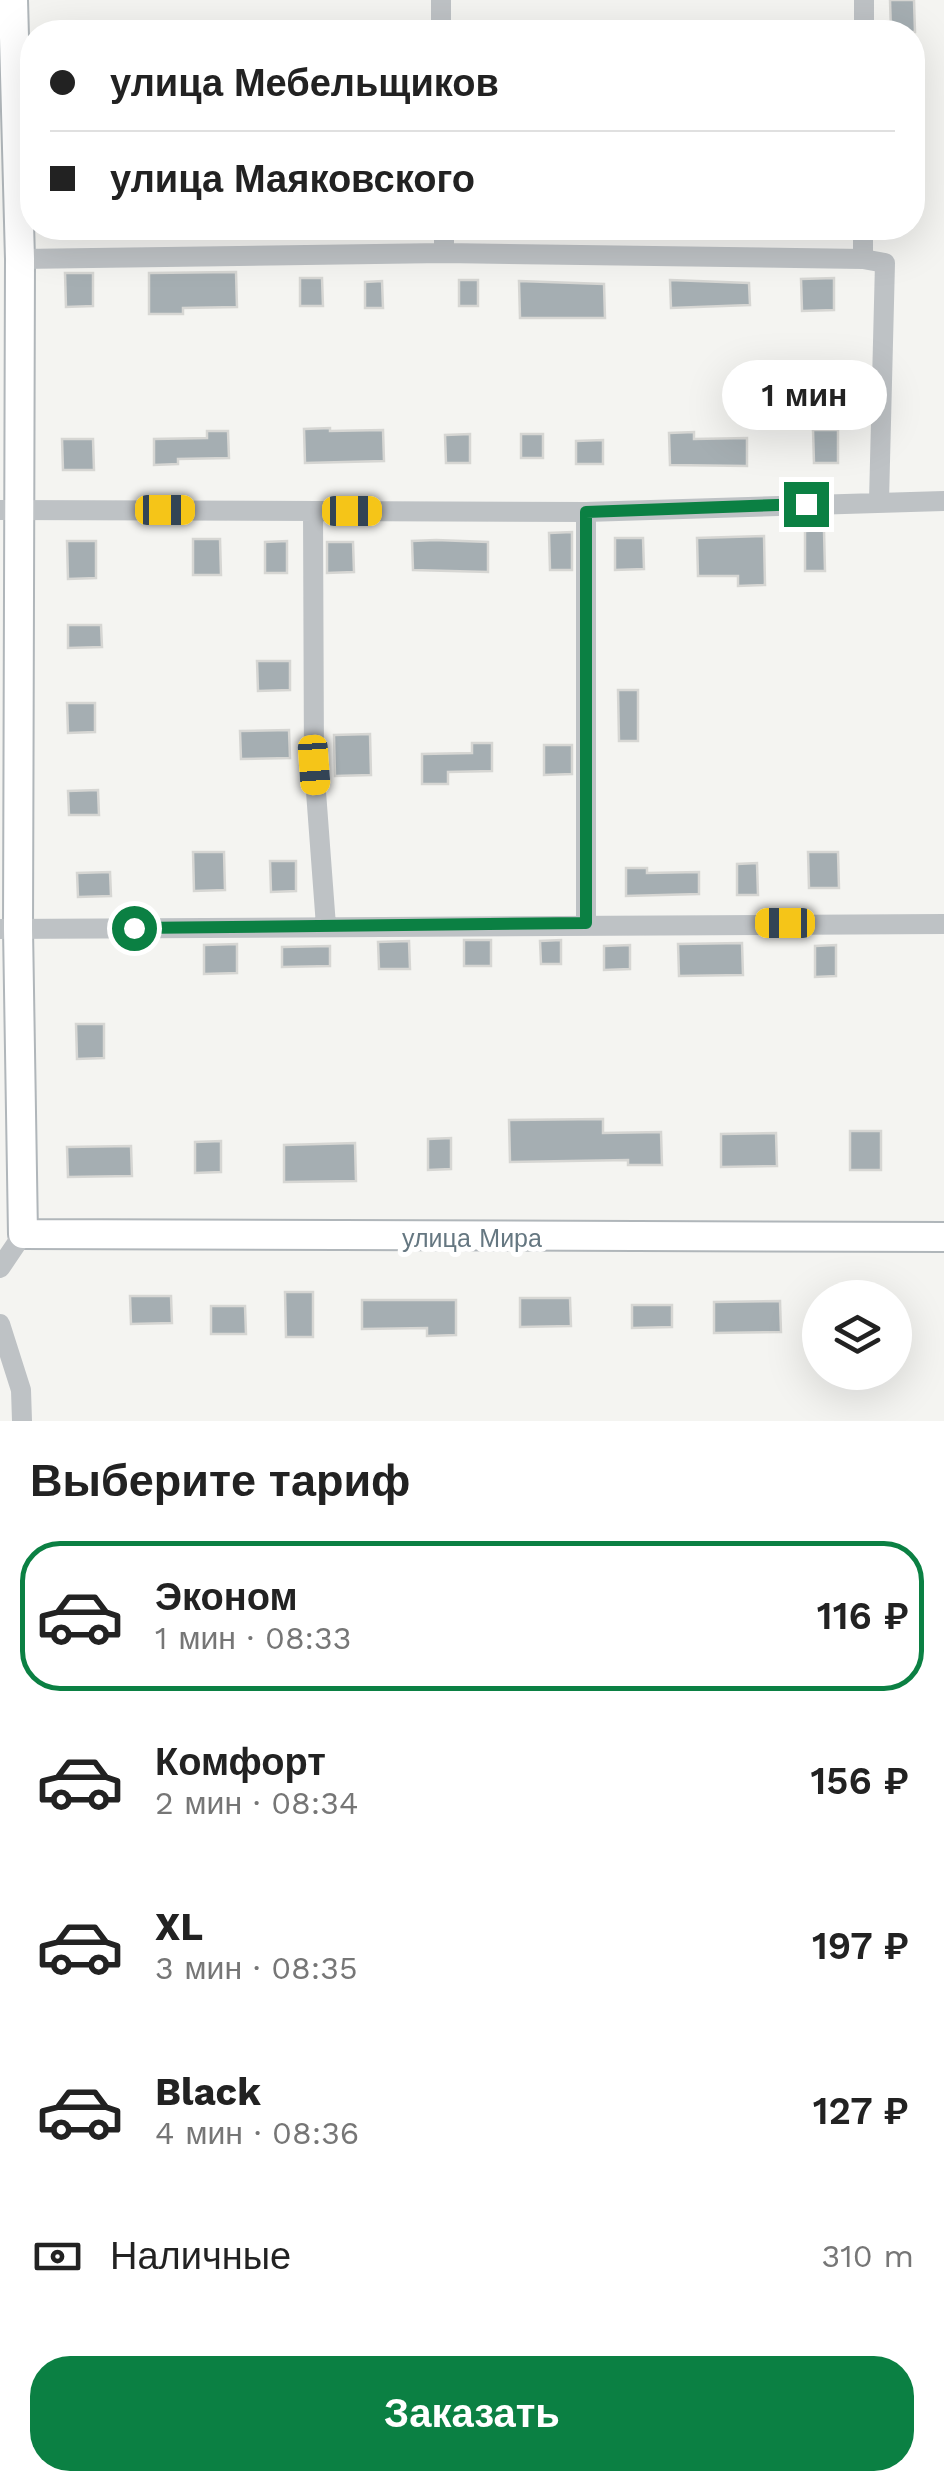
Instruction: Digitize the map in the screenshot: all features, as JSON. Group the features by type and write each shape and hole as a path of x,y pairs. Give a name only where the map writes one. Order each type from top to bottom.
{"street":[{"path":"0,1268 11,1234 9,510 13,0"},
{"path":"444,240 444,254"},
{"path":"863,240 863,259"},
{"path":"13,274 444,254 863,259 884,263 879,501"},
{"path":"9,510 586,512 944,501"},
{"path":"312,511 314,765 326,926"},
{"path":"586,512 586,923"},
{"path":"9,929 944,924"},
{"name":"улица Мира","path":"11,1234 944,1238"},
{"path":"0,1324 21,1390 22,1421"}],"building":[{"path":"890,0 914,0 915,20 891,20"},
{"path":"236,272 237,307 183,308 183,314 149,314 149,273"},
{"path":"65,273 93,273 93,306 66,307"},
{"path":"300,278 322,278 323,306 300,306"},
{"path":"834,278 834,310 802,311 801,279"},
{"path":"459,280 478,280 478,306 459,306"},
{"path":"670,280 749,283 750,305 671,308"},
{"path":"382,281 383,308 365,308 365,282"},
{"path":"519,281 604,284 605,318 520,318"},
{"path":"304,429 383,430 384,461 305,463"},
{"path":"813,430 838,430 838,463 814,463"},
{"path":"207,431 228,431 229,458 178,459 178,464 154,465 154,439 207,438"},
{"path":"694,432 694,439 747,438 747,466 670,465 669,433"},
{"path":"470,434 470,463 446,463 445,435"},
{"path":"521,434 543,434 543,458 521,458"},
{"path":"62,439 93,439 94,470 63,470"},
{"path":"603,440 603,464 576,464 576,441"},
{"path":"824,530 825,571 805,571 805,531"},
{"path":"572,532 572,570 550,570 549,533"},
{"path":"764,536 765,585 738,586 738,576 698,576 697,538"},
{"path":"615,538 643,538 644,569 615,570"},
{"path":"193,539 220,539 221,575 193,575"},
{"path":"67,541 96,541 96,578 68,579"},
{"path":"287,541 287,573 265,573 265,542"},
{"path":"412,541 488,542 488,572 413,570"},
{"path":"327,542 353,542 354,572 327,573"},
{"path":"68,625 101,625 102,647 68,648"},
{"path":"257,661 290,661 290,690 258,691"},
{"path":"618,690 638,690 638,741 619,741"},
{"path":"67,703 95,703 95,732 68,733"},
{"path":"289,730 290,758 241,759 240,731"},
{"path":"370,734 371,775 335,776 334,735"},
{"path":"472,743 492,743 492,771 448,772 448,784 422,784 422,754 472,753"},
{"path":"544,745 572,745 572,774 544,775"},
{"path":"98,790 99,815 69,815 68,791"},
{"path":"193,852 224,852 225,890 194,891"},
{"path":"808,852 838,852 839,888 809,888"},
{"path":"270,861 296,861 296,891 271,892"},
{"path":"757,863 758,895 737,895 737,864"},
{"path":"626,868 647,868 647,873 699,872 699,894 626,896"},
{"path":"110,872 111,896 78,897 77,873"},
{"path":"464,940 491,940 491,966 464,966"},
{"path":"561,940 561,964 541,964 540,941"},
{"path":"409,941 410,969 379,969 378,942"},
{"path":"742,943 743,975 679,976 678,944"},
{"path":"237,944 237,973 204,974 204,945"},
{"path":"630,945 630,969 604,970 604,946"},
{"path":"836,945 836,976 815,977 815,946"},
{"path":"330,946 330,966 282,967 282,947"},
{"path":"76,1024 104,1024 104,1058 77,1059"},
{"path":"603,1119 603,1133 661,1132 662,1165 628,1165 628,1160 510,1162 509,1120"},
{"path":"850,1131 881,1131 881,1170 850,1170"},
{"path":"776,1133 777,1166 721,1167 721,1134"},
{"path":"451,1138 451,1169 428,1170 428,1139"},
{"path":"221,1141 221,1172 195,1173 195,1142"},
{"path":"355,1143 356,1181 284,1182 284,1145"},
{"path":"131,1146 132,1176 68,1177 67,1147"},
{"path":"285,1292 313,1292 313,1337 286,1337"},
{"path":"130,1296 171,1296 172,1323 131,1324"},
{"path":"520,1298 570,1298 571,1326 520,1327"},
{"path":"362,1300 456,1300 456,1335 427,1336 427,1328 362,1329"},
{"path":"780,1301 781,1332 714,1333 714,1302"},
{"path":"632,1305 672,1305 672,1327 632,1328"},
{"path":"211,1306 245,1306 246,1334 211,1334"}],"route":[{"path":"134,928 586,923 586,512 806,504"}]}
